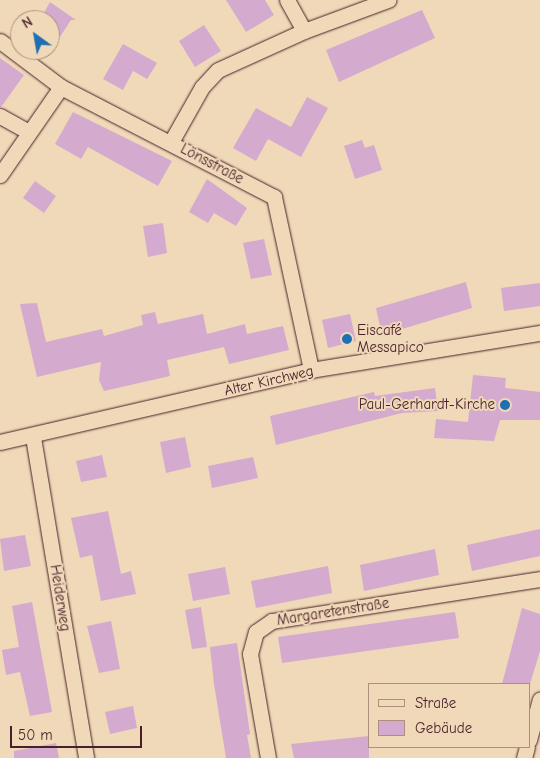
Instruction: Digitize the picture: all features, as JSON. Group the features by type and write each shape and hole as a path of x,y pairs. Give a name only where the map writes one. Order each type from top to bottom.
{"street":[{"path":"287,0 304,31"},
{"path":"171,142 202,87 218,70 304,31 388,0"},
{"name":"Lönsstraße","path":"0,41 61,87 171,142 274,197 311,370"},
{"path":"0,175 61,87"},
{"path":"0,116 29,132"},
{"name":"Alter Kirchweg","path":"0,442 33,437 311,370 540,334"},
{"name":"Heiderweg","path":"33,437 86,758"},
{"name":"Margaretenstraße","path":"268,758 250,654 256,632 272,621 540,580"},
{"path":"530,736 540,699"}],"building":[{"path":"226,0 265,0 274,15 246,32"},
{"path":"50,2 76,20 71,20 60,37 60,10 46,10"},
{"path":"422,10 435,38 339,82 326,50"},
{"path":"204,25 221,51 195,67 179,41"},
{"path":"123,44 157,63 147,79 133,71 123,90 103,79"},
{"path":"0,58 24,75 1,107 0,107"},
{"path":"307,97 328,108 301,157 268,139 256,161 233,148 256,108 291,127"},
{"path":"73,112 172,161 158,186 88,147 81,159 55,144"},
{"path":"362,140 365,148 374,145 382,170 355,179 344,146"},
{"path":"207,179 247,208 236,226 214,213 208,223 189,212"},
{"path":"35,181 56,196 44,213 23,198"},
{"path":"163,223 167,253 148,257 143,226"},
{"path":"264,239 272,275 251,279 243,243"},
{"path":"466,282 472,308 382,335 376,308"},
{"path":"540,283 540,306 504,311 501,288"},
{"path":"37,303 46,342 102,329 104,336 143,325 141,315 155,312 158,324 203,314 207,334 245,324 247,334 283,326 289,350 229,364 224,347 167,360 170,376 104,391 99,380 101,362 37,377 20,304"},
{"path":"350,314 356,341 328,348 322,320"},
{"name":"Paul-Gerhardt-Kirche","path":"473,375 506,378 505,388 540,392 540,420 500,420 494,441 434,438 436,419 468,422"},
{"path":"435,388 438,411 402,413 276,445 270,416 374,392 375,396"},
{"path":"185,437 191,467 166,473 160,442"},
{"path":"102,455 107,477 81,482 76,461"},
{"path":"253,457 258,478 212,488 208,466"},
{"path":"108,511 121,574 131,571 136,594 101,601 92,555 80,558 71,518"},
{"path":"540,529 540,556 472,571 467,545"},
{"path":"25,535 31,566 4,571 0,539"},
{"path":"435,549 439,575 364,591 360,565"},
{"path":"328,566 332,593 256,608 251,581"},
{"path":"225,567 230,594 193,601 188,574"},
{"path":"32,602 52,712 30,716 20,672 6,675 2,650 19,647 12,606"},
{"path":"201,607 207,647 192,649 185,610"},
{"path":"522,608 540,614 540,651 530,684 502,683"},
{"path":"455,612 459,638 282,663 278,637"},
{"path":"111,621 120,669 99,673 87,626"},
{"path":"237,643 250,734 247,735 251,758 226,758 214,684 210,647"},
{"path":"133,706 137,728 110,734 105,712"},
{"path":"368,736 369,758 294,758 291,744"},
{"path":"56,743 59,758 14,758 14,751"}],"place":[{"name":"Eiscafé Messapico","path":"347,339"},
{"name":"Paul-Gerhardt-Kirche","path":"505,405"}]}
